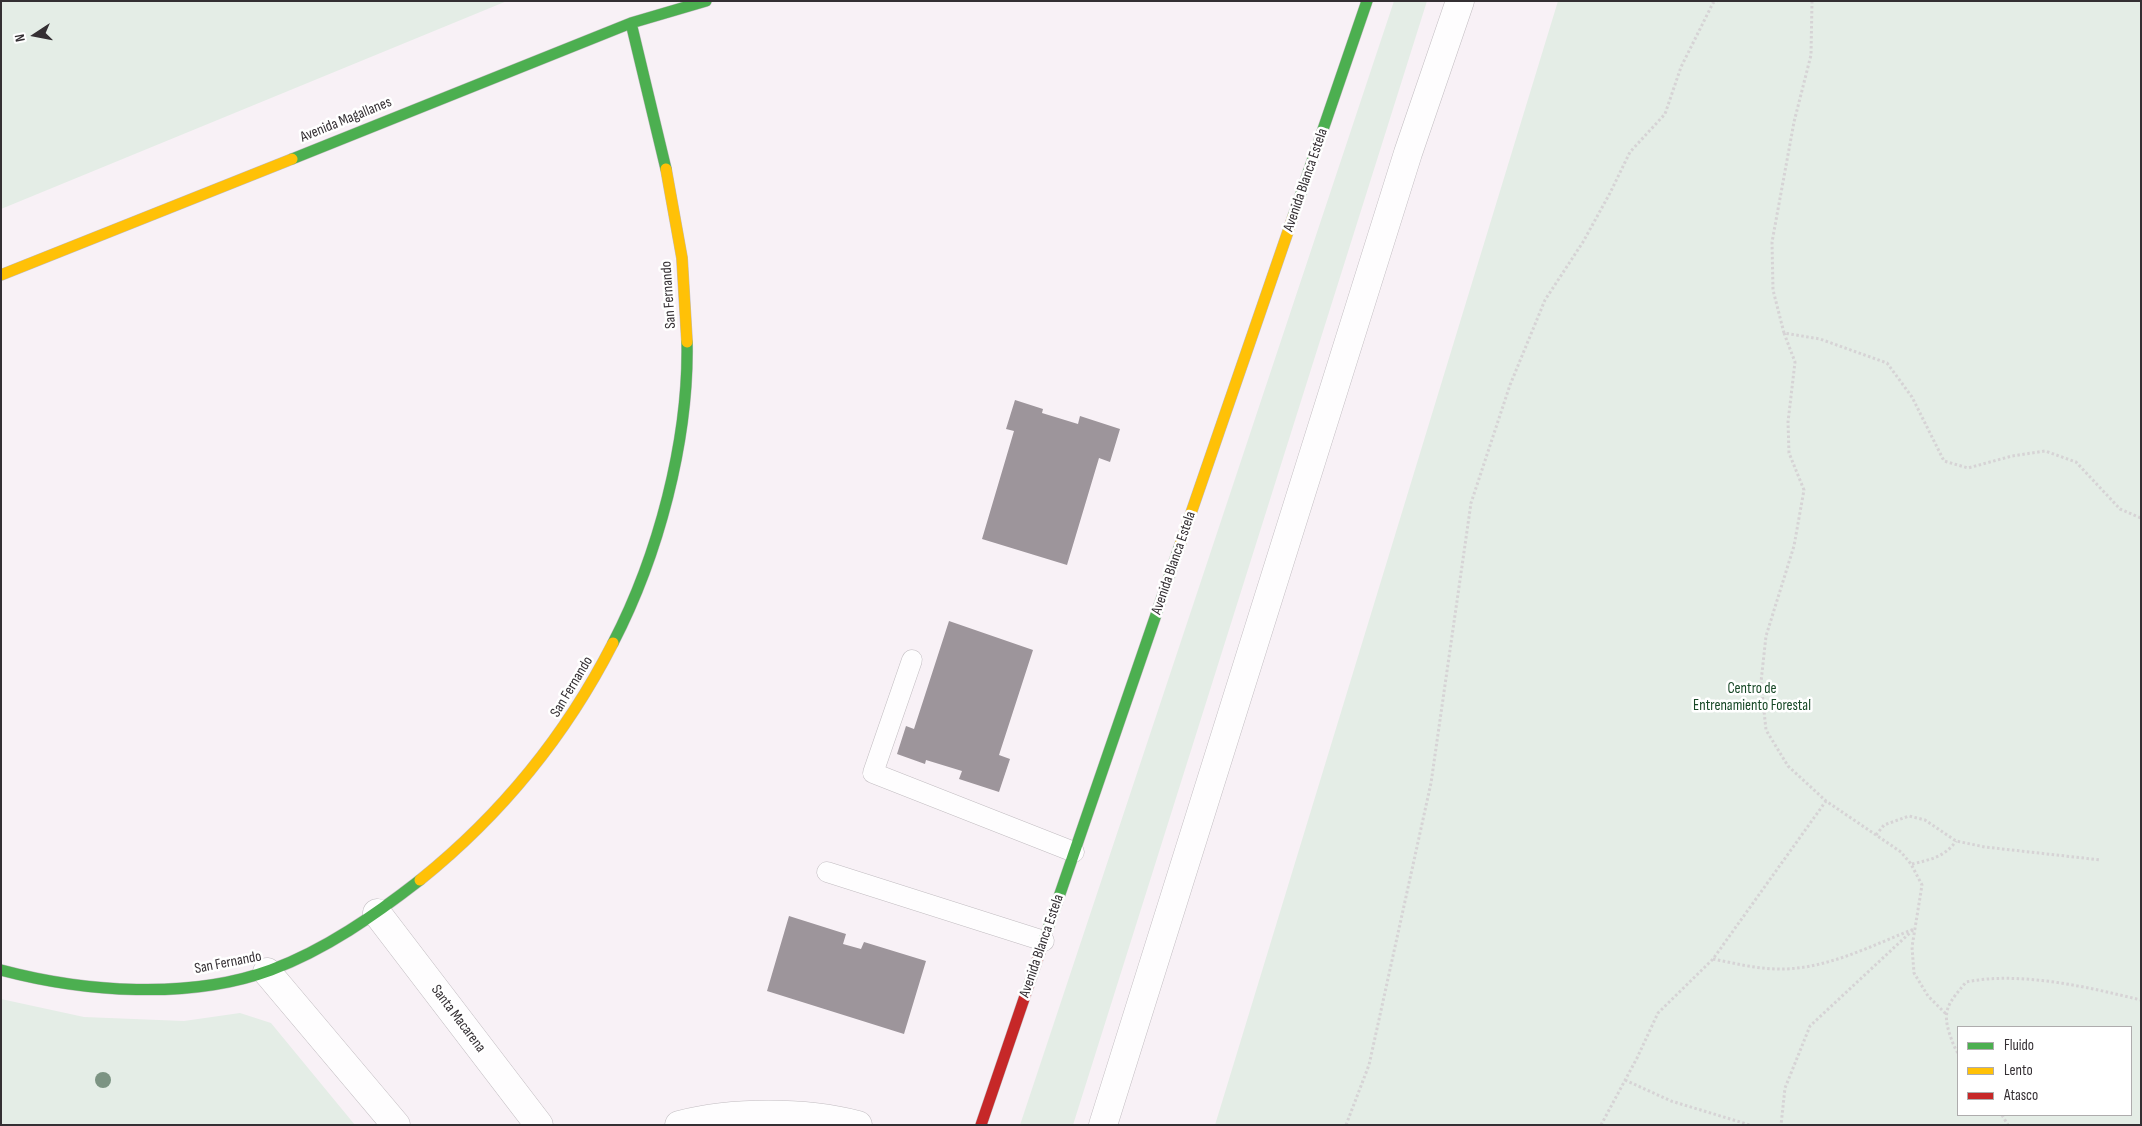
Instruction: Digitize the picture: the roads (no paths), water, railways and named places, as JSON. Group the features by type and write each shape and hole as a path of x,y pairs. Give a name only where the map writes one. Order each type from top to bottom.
{"street":[{"name":"Avenida Magallanes","path":"1,275 631,22 706,1"},
{"name":"Avenida Blanca Estela","path":"981,1125 1367,1"},
{"path":"1103,1125 1408,153 1460,1"},
{"name":"San Fernando","path":"1,970 54,982 140,989 200,984 267,972 342,935 377,913 421,881 463,846 520,786 571,720 599,674 625,622 647,568 664,513 677,456 684,399 687,341 685,283 678,226 667,169 631,22"},
{"name":"Santa Macarena","path":"377,913 539,1125"},
{"path":"267,972 396,1125"},
{"path":"679,1125 725,1117 768,1115 812,1117 858,1125"}],"lane":[{"path":"912,660 872,773 1074,852"},
{"path":"827,872 1044,941"}],"park label":[{"name":"Centro de Entrenamiento Forestal","path":"1752,698"}]}
